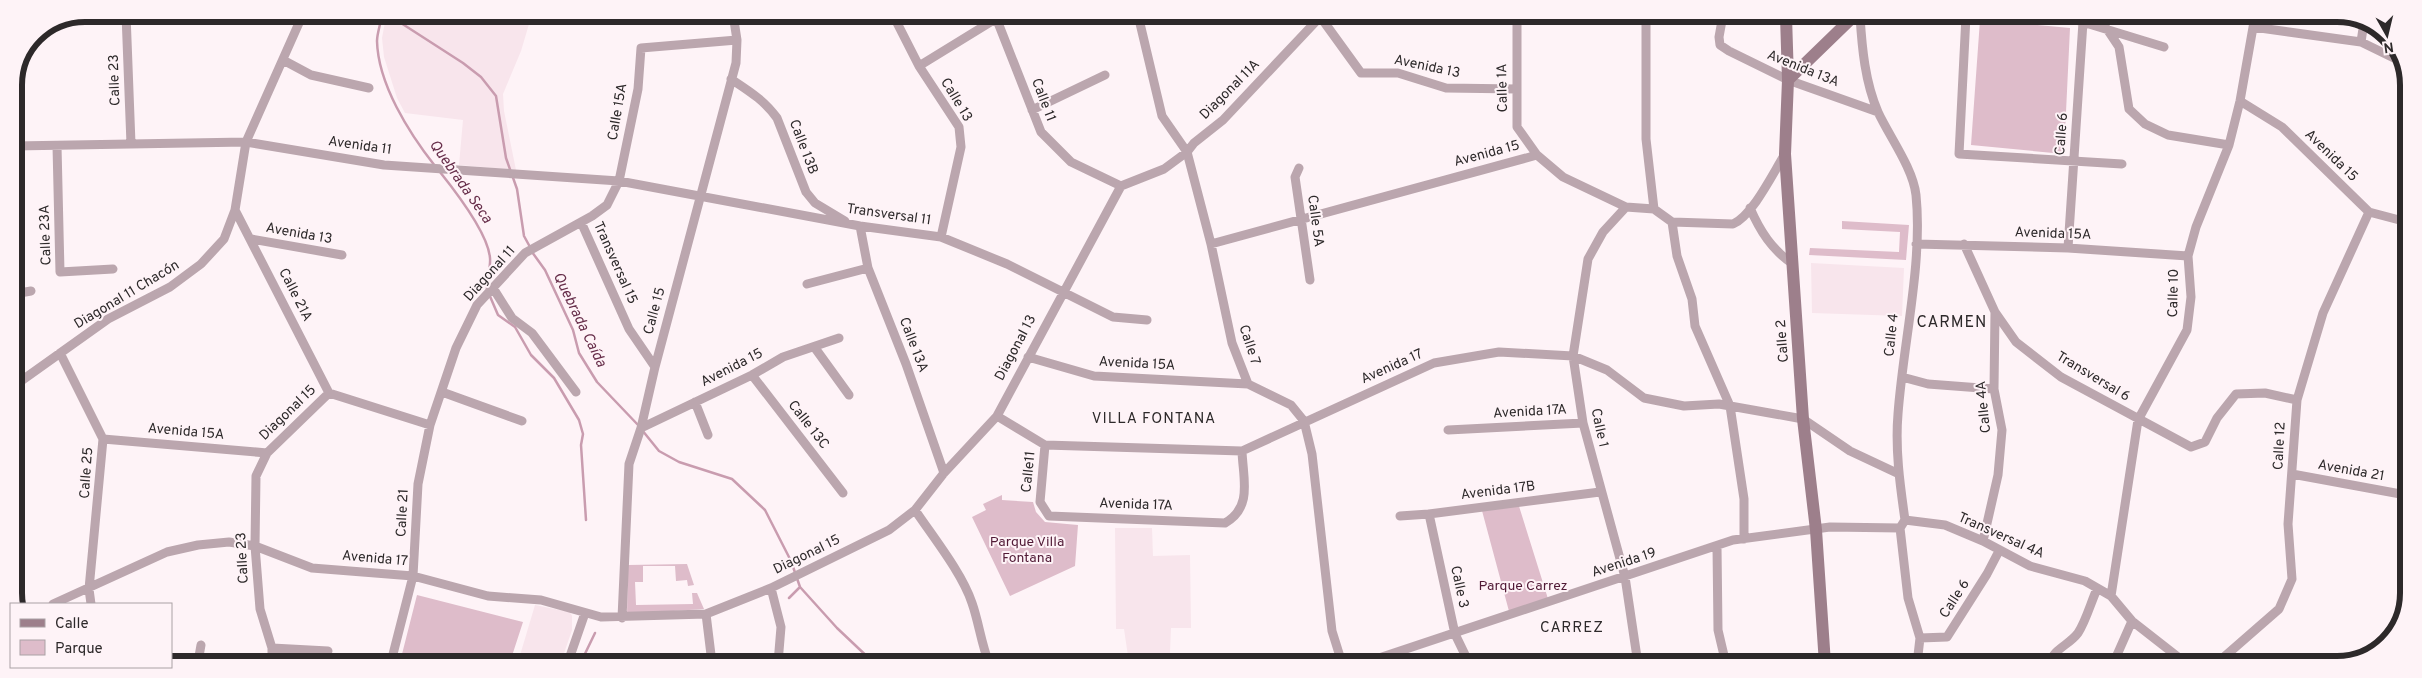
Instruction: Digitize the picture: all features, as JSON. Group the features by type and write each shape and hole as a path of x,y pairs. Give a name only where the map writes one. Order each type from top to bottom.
{"street":[{"name":"Calle 23","path":"126,22 131,144"},
{"name":"Diagonal 11 Chacón","path":"23,380 108,319 170,287 201,264 224,239 235,210 246,142 300,22"},
{"name":"Calle 15","path":"622,618 629,464 641,428 655,366 736,63 737,40 734,22"},
{"name":"Calle 13","path":"897,22 919,66 959,127 961,146 941,237"},
{"path":"919,66 989,22"},
{"name":"Calle 11","path":"1000,22 1041,132 1071,162 1121,186"},
{"name":"Calle 7","path":"1140,22 1162,116 1186,152 1211,244 1232,343 1248,384 1291,405 1304,421 1312,454 1332,631 1340,656"},
{"name":"Diagonal 11A","path":"1121,186 1164,169 1224,120 1314,22"},
{"name":"Avenida 13","path":"1324,22 1361,73 1398,73 1446,88 1517,89"},
{"name":"Calle 1A","path":"1517,22 1518,127 1537,155"},
{"path":"1646,22 1646,139 1654,209 1672,222 1733,224 1740,221 1750,208 1785,154"},
{"name":"Avenida 13A","path":"1721,22 1720,46 1788,80 1878,112"},
{"path":"1787,22 1792,67 1788,80"},
{"path":"1792,67 1847,22"},
{"name":"Calle 4","path":"1861,22 1868,80 1878,112 1903,159 1916,193 1916,244 1898,416 1899,474 1905,520"},
{"path":"1966,22 1959,154 2122,164"},
{"path":"2083,22 2164,47"},
{"name":"Calle 6","path":"2068,248 2083,22"},
{"name":"Calle 10","path":"2111,596 2138,420 2186,330 2191,297 2188,256 2196,227 2228,145 2240,101 2254,22"},
{"path":"2253,27 2362,42"},
{"path":"2107,29 2119,47 2129,109 2145,124 2168,135 2228,145"},
{"name":"Calle 15A","path":"619,181 638,89 641,48 737,40"},
{"path":"283,60 311,75 369,88"},
{"path":"1032,110 1105,75"},
{"name":"Calle 13B","path":"731,79 761,98 777,118 798,176 814,202 849,224"},
{"name":"Calle 2","path":"1788,80 1785,154 1804,419 1816,530 1824,656"},
{"name":"Avenida 15","path":"2240,101 2282,128 2369,212 2399,220"},
{"name":"Avenida 11","path":"22,146 246,142 384,164 619,181 701,195"},
{"name":"Calle 23A","path":"57,146 60,272 113,269"},
{"name":"Avenida 15","path":"1211,244 1537,155 1563,177 1626,207 1654,209"},
{"name":"Calle 5A","path":"1299,168 1294,177 1310,280"},
{"name":"Diagonal 11","path":"430,425 456,348 477,305 525,253 581,222 607,205 619,181"},
{"name":"Diagonal 13","path":"915,510 944,473 997,416 1121,186"},
{"name":"Transversal 11","path":"701,195 860,226 941,237 1008,264 1063,294"},
{"name":"Calle 1","path":"1626,207 1603,232 1588,258 1573,356 1583,423 1600,492 1625,577 1637,656"},
{"path":"1750,208 1771,245 1779,255 1793,264"},
{"name":"Calle 21A","path":"235,210 329,393"},
{"name":"Calle 12","path":"2225,656 2279,609 2292,579 2288,524 2297,400 2323,313 2369,212"},
{"name":"Transversal 15","path":"581,222 629,328 655,366"},
{"path":"1672,222 1677,256 1692,299 1695,326 1730,406 1744,499 1744,539"},
{"name":"Calle 13A","path":"860,226 868,268 906,364 944,473"},
{"name":"Avenida 13","path":"251,239 342,256"},
{"name":"Avenida 15A","path":"1916,244 2068,248 2188,256"},
{"name":"Calle 4A","path":"1964,244 1996,312 1994,389 2002,430 1998,474 1983,541"},
{"path":"807,284 868,268"},
{"path":"493,288 512,318 532,333 576,392"},
{"path":"22,292 30,291"},
{"path":"1063,294 1113,317 1147,320"},
{"name":"Transversal 6","path":"1996,312 2016,342 2023,348 2061,376 2138,420"},
{"name":"Avenida 15","path":"641,428 752,375 783,357 815,348 839,338"},
{"path":"815,348 849,395"},
{"name":"Avenida 17","path":"997,416 1046,444 1242,451 1434,363 1499,352 1573,356 1607,370 1644,398 1684,406 1719,404 1804,419"},
{"name":"Calle 25","path":"60,353 103,439 89,589 91,603"},
{"name":"Avenida 15A","path":"1028,357 1094,376 1248,384"},
{"name":"Calle 13C","path":"752,375 843,492"},
{"path":"1902,378 1928,384 1994,389"},
{"path":"442,392 522,421"},
{"path":"329,393 430,425"},
{"name":"Diagonal 15","path":"267,453 329,393"},
{"path":"2138,420 2192,447 2205,442 2217,418 2236,394 2265,394 2297,400"},
{"path":"694,402 708,435"},
{"path":"1804,419 1850,451 1899,474"},
{"name":"Avenida 17A","path":"1448,430 1583,423"},
{"name":"Calle 21","path":"393,656 413,576 418,484 430,425"},
{"name":"Avenida 15A","path":"103,439 267,453"},
{"name":"Calle11","path":"1040,502 1046,444"},
{"name":"Avenida 17A","path":"1040,502 1049,516 1225,523 1237,516 1244,503 1242,451"},
{"name":"Calle 23","path":"267,453 256,476 255,546 260,608 272,648 272,656"},
{"name":"Avenida 21","path":"2292,474 2400,494"},
{"name":"Avenida 17B","path":"1400,516 1600,492"},
{"path":"915,510 963,584 972,603 986,656"},
{"name":"Diagonal 15","path":"706,614 771,588 890,530 915,510"},
{"name":"Calle 3","path":"1429,514 1455,634 1466,656"},
{"path":"1905,520 1900,528 1908,598 1920,638 1918,656"},
{"name":"Transversal 4A","path":"1905,520 1945,526 1983,541 2030,566 2085,582 2111,596"},
{"name":"Avenida 19","path":"1386,656 1717,547 1733,540 1830,528 1900,528"},
{"name":"Avenida 17","path":"54,603 89,589 167,552 229,542 255,546 312,568 413,576 488,596 541,600 601,617 622,618 706,614"},
{"path":"1717,547 1718,630 1724,656"},
{"name":"Calle 6","path":"1920,638 1947,638 1999,551"},
{"path":"771,588 781,627 779,656"},
{"path":"2051,656 2078,633 2097,589"},
{"path":"2111,596 2132,621 2177,656"},
{"path":"570,656 585,613"},
{"path":"706,614 711,656"},
{"path":"2117,656 2132,621"},
{"path":"199,656 201,645"},
{"path":"272,648 328,650"}],"shaded area":[{"path":"385,22 530,22 521,51 503,94 504,111 516,170 459,165 463,120 405,113 397,98 384,57 382,38"},
{"path":"1811,263 1904,268 1902,316 1812,313"},
{"path":"1115,528 1152,528 1153,556 1190,555 1191,628 1171,628 1171,656 1128,656 1124,629 1116,629"},
{"path":"535,605 570,612 572,616 572,630 563,656 520,656"}],"green space":[{"path":"1980,22 2002,22 2070,28 2064,154 1971,145"},
{"path":"1842,221 1909,225 1906,260 1809,255 1810,248 1899,252 1900,232 1842,229"},
{"name":"Parque Villa Fontana","path":"1002,495 1002,500 1033,502 1036,512 1045,522 1078,525 1075,566 1010,596 972,517 986,510 983,504"},
{"name":"Parque Carrez","path":"1518,503 1549,602 1510,615 1481,507"},
{"path":"687,564 694,585 688,586 687,580 676,581 675,566 643,566 643,582 635,582 636,605 693,604 692,593 697,593 704,609 627,614 628,565"},
{"path":"417,595 523,622 512,656 402,656"}],"waterway":[{"name":"Quebrada Seca","path":"380,22 377,41 383,74 389,91 405,123 435,166"},
{"name":"Quebrada Caída","path":"399,22 463,63 481,77 496,96 506,158 517,189 524,236 530,247"},
{"name":"Quebrada Seca","path":"440,172 470,213 484,237 490,258 487,289"},
{"name":"Quebrada Caída","path":"532,252 545,270 573,330 579,353 597,382 639,426"},
{"name":"Quebrada Seca","path":"489,294 498,315 515,327 531,355 554,378 579,420 583,434 581,445 586,520"},
{"name":"Quebrada Caída","path":"642,430 659,451 679,462 732,479 765,510 791,561 800,587 789,598"},
{"path":"800,587 837,628 867,656"},
{"name":"Quebrada Seca","path":"584,656 595,633"}],"district":[{"name":"CARMEN","path":"1952,323"},
{"name":"VILLA FONTANA","path":"1154,419"},
{"name":"CARREZ","path":"1572,628"}]}
